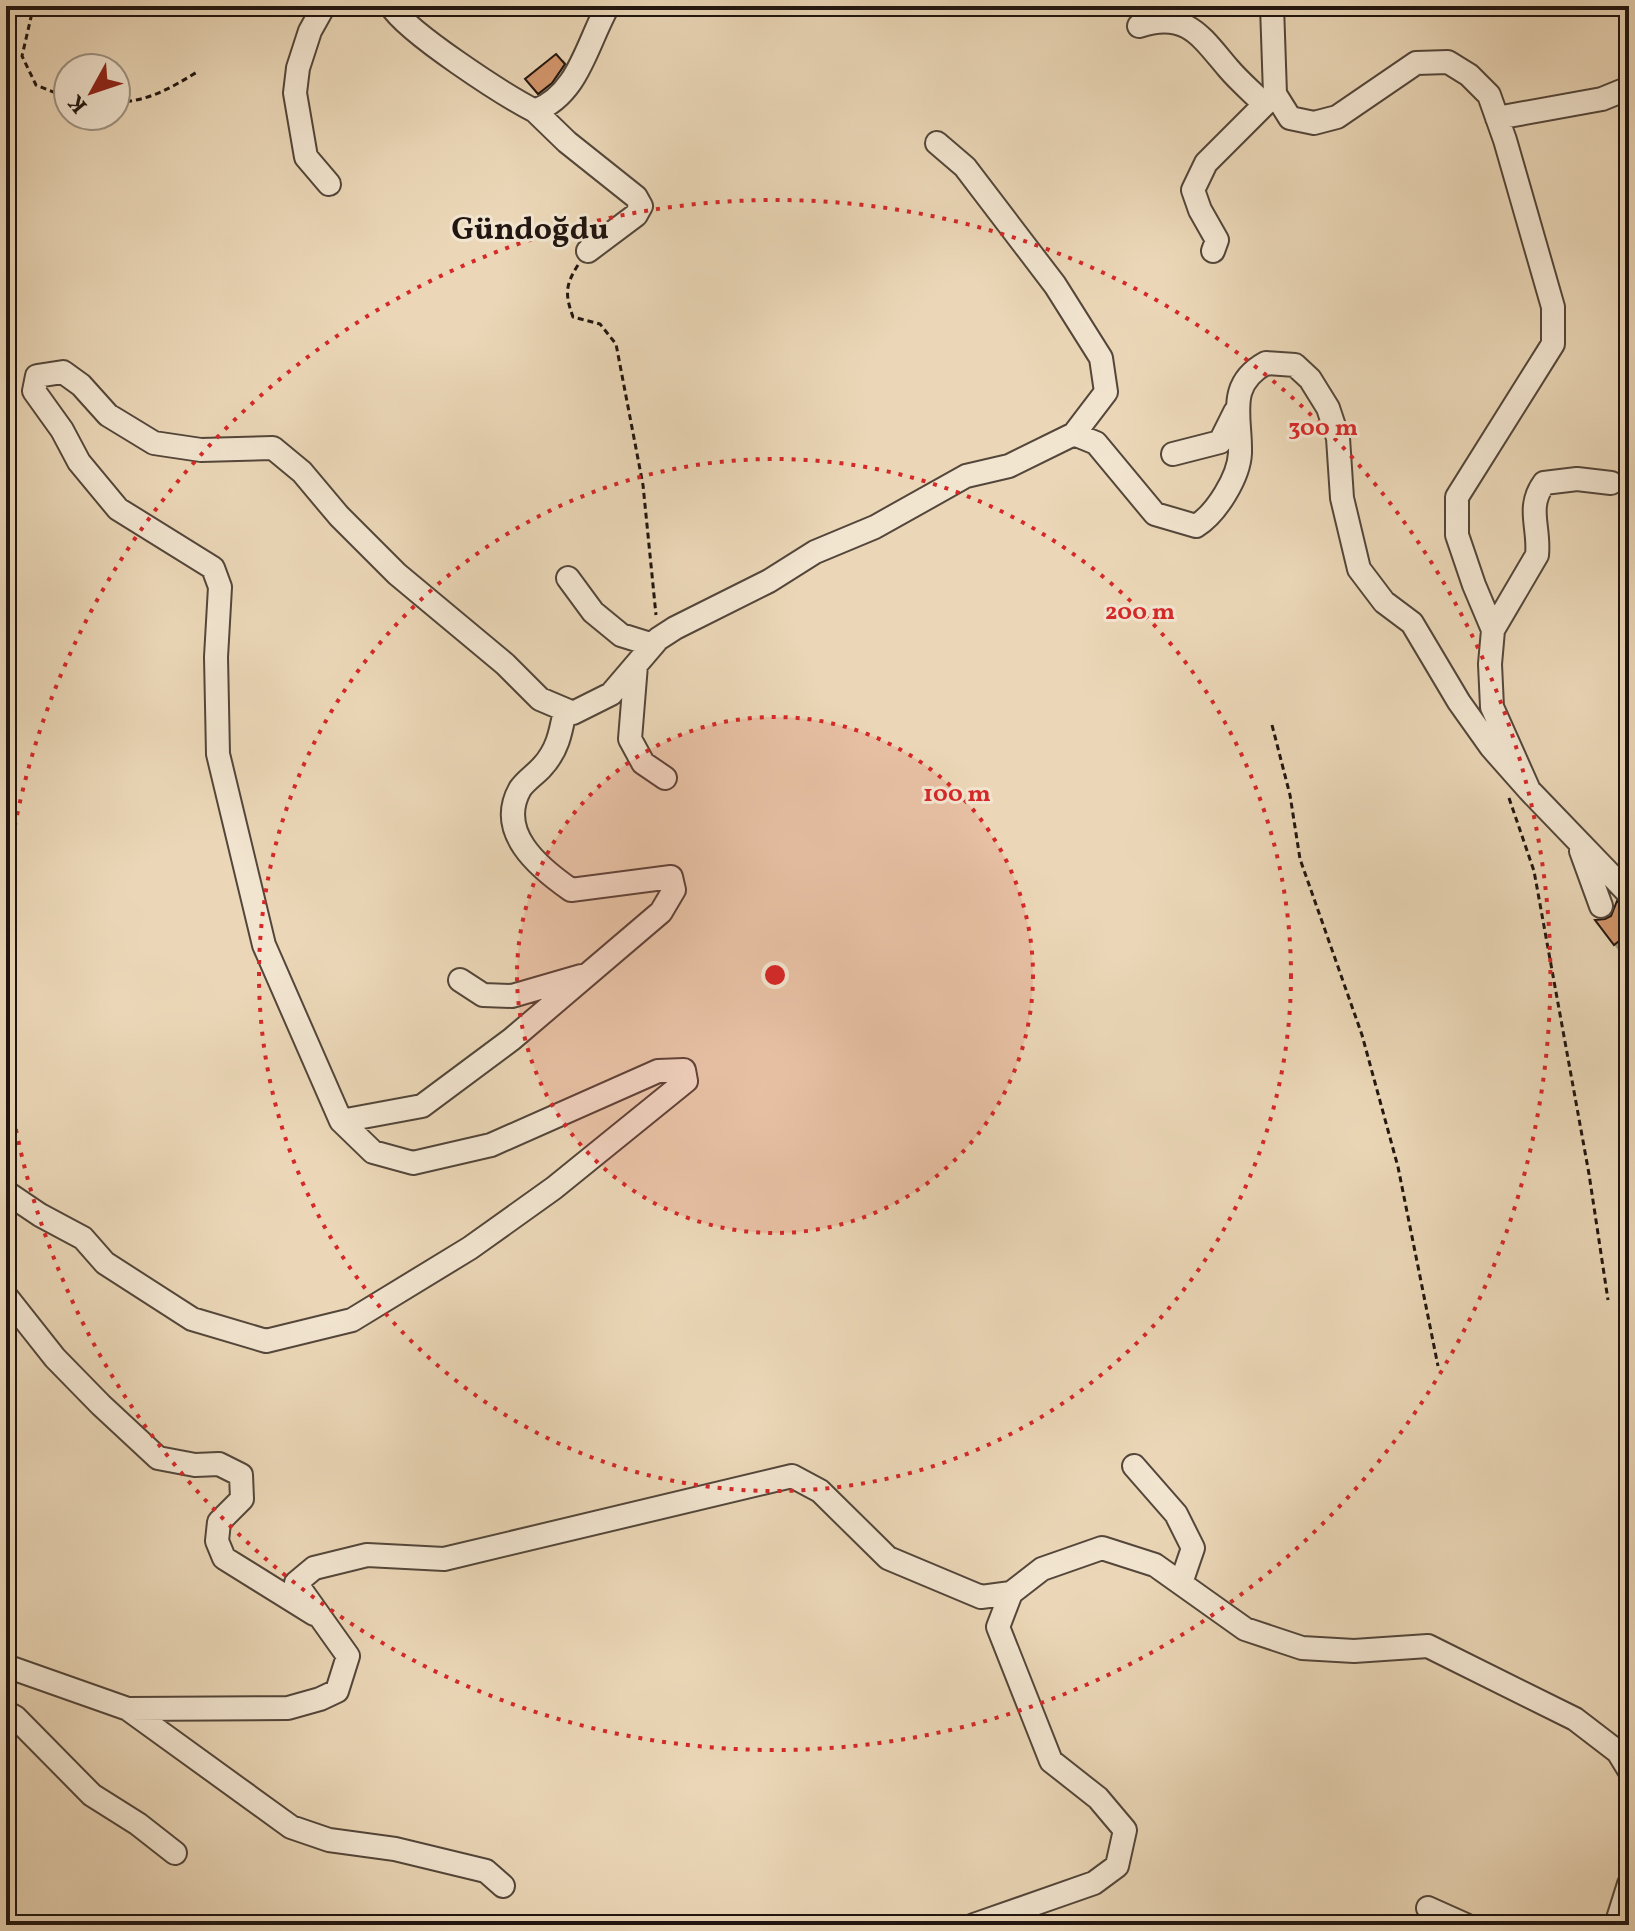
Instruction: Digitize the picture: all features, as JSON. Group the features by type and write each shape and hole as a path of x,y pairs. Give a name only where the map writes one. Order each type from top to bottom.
{"street":[{"path":"324,6 310,31 298,68 295,93 306,157 329,184"},
{"path":"391,6 398,17 425,38 515,101 535,111 567,142 636,197 641,206 636,215 588,251"},
{"path":"535,111 550,105 580,70 595,29 608,6"},
{"path":"1213,251 1217,240 1193,190 1206,163 1270,99 1272,6"},
{"path":"1139,26 1159,19 1181,24 1203,37 1230,70 1290,118 1314,123 1337,117 1416,63 1448,62 1469,75 1489,95 1553,307 1553,344 1457,497 1457,535 1493,630"},
{"path":"1497,118 1602,99 1629,88"},
{"path":"6,1192 83,1238 105,1263 192,1319 266,1341 352,1320 470,1248 554,1188 686,1081 684,1070 658,1071 491,1145 413,1163 373,1152 341,1121 264,945 218,754 216,657 220,587 213,568 118,509 79,462 62,430 34,391 37,376 63,372 81,385 108,415 154,443 201,450 273,448 302,472 339,516 397,574 505,664 540,699 573,713 611,694 656,642 769,581 815,552 875,527 966,476 1009,466 1074,434 1106,392 1101,358 1055,285 965,167 937,143"},
{"path":"1074,434 1096,443 1155,514 1196,526 1209,518 1223,499 1240,456 1238,395 1245,380 1266,363 1295,365 1310,379 1328,408 1338,438 1342,498 1359,569 1384,602 1412,623 1518,792 1577,839 1629,894"},
{"path":"1173,454 1220,442 1238,403"},
{"path":"1518,792 1492,707 1490,664 1493,630 1537,555 1533,514 1535,494 1544,483 1577,479 1611,483"},
{"path":"568,578 593,612 621,635 656,642"},
{"path":"636,665 630,739 643,763 665,778"},
{"path":"341,1121 422,1106 512,1039 590,973 661,912 674,890 671,877 571,890 547,873 520,842 511,816 521,788 545,765 560,739 565,710"},
{"path":"1577,839 1601,906"},
{"path":"460,980 483,995 512,996 590,973"},
{"path":"6,1296 55,1358 158,1458 195,1465 219,1464 241,1475 242,1499 219,1522 217,1541 224,1558 322,1619"},
{"path":"1134,1466 1176,1514 1193,1548 1181,1583"},
{"path":"128,1709 288,1708 337,1691 348,1656 296,1583 314,1568 367,1555 444,1559 792,1476 820,1491 888,1558 981,1597 1011,1593 1042,1569 1102,1548 1155,1565 1245,1629 1302,1648 1354,1651 1428,1646 1575,1719 1625,1755"},
{"path":"974,1925 1094,1883 1117,1866 1125,1830 1098,1798 1051,1761 998,1627 1011,1593"},
{"path":"6,1666 128,1709 291,1827 329,1840 395,1849 486,1871 503,1886"},
{"path":"6,1712 15,1717 92,1795 138,1824 175,1853"},
{"path":"1616,1925 1629,1884"},
{"path":"1428,1908 1466,1925"}],"path":[{"path":"37,6 32,13 22,56 36,85 52,92"},
{"path":"132,102 170,89 197,72"},
{"path":"588,251 569,280 565,294 573,317 600,324 616,344 643,485 656,642"},
{"path":"1272,725 1290,795 1300,859 1362,1035 1398,1167 1438,1366"},
{"path":"1518,792 1589,1174 1608,1300"}],"building":[{"path":"556,54 565,64 552,83 538,94 525,79"},
{"path":"1617,901 1629,912 1629,933 1614,945 1595,920 1611,916"}],"district":[{"name":"Gündoğdu","path":"530,231"}]}
